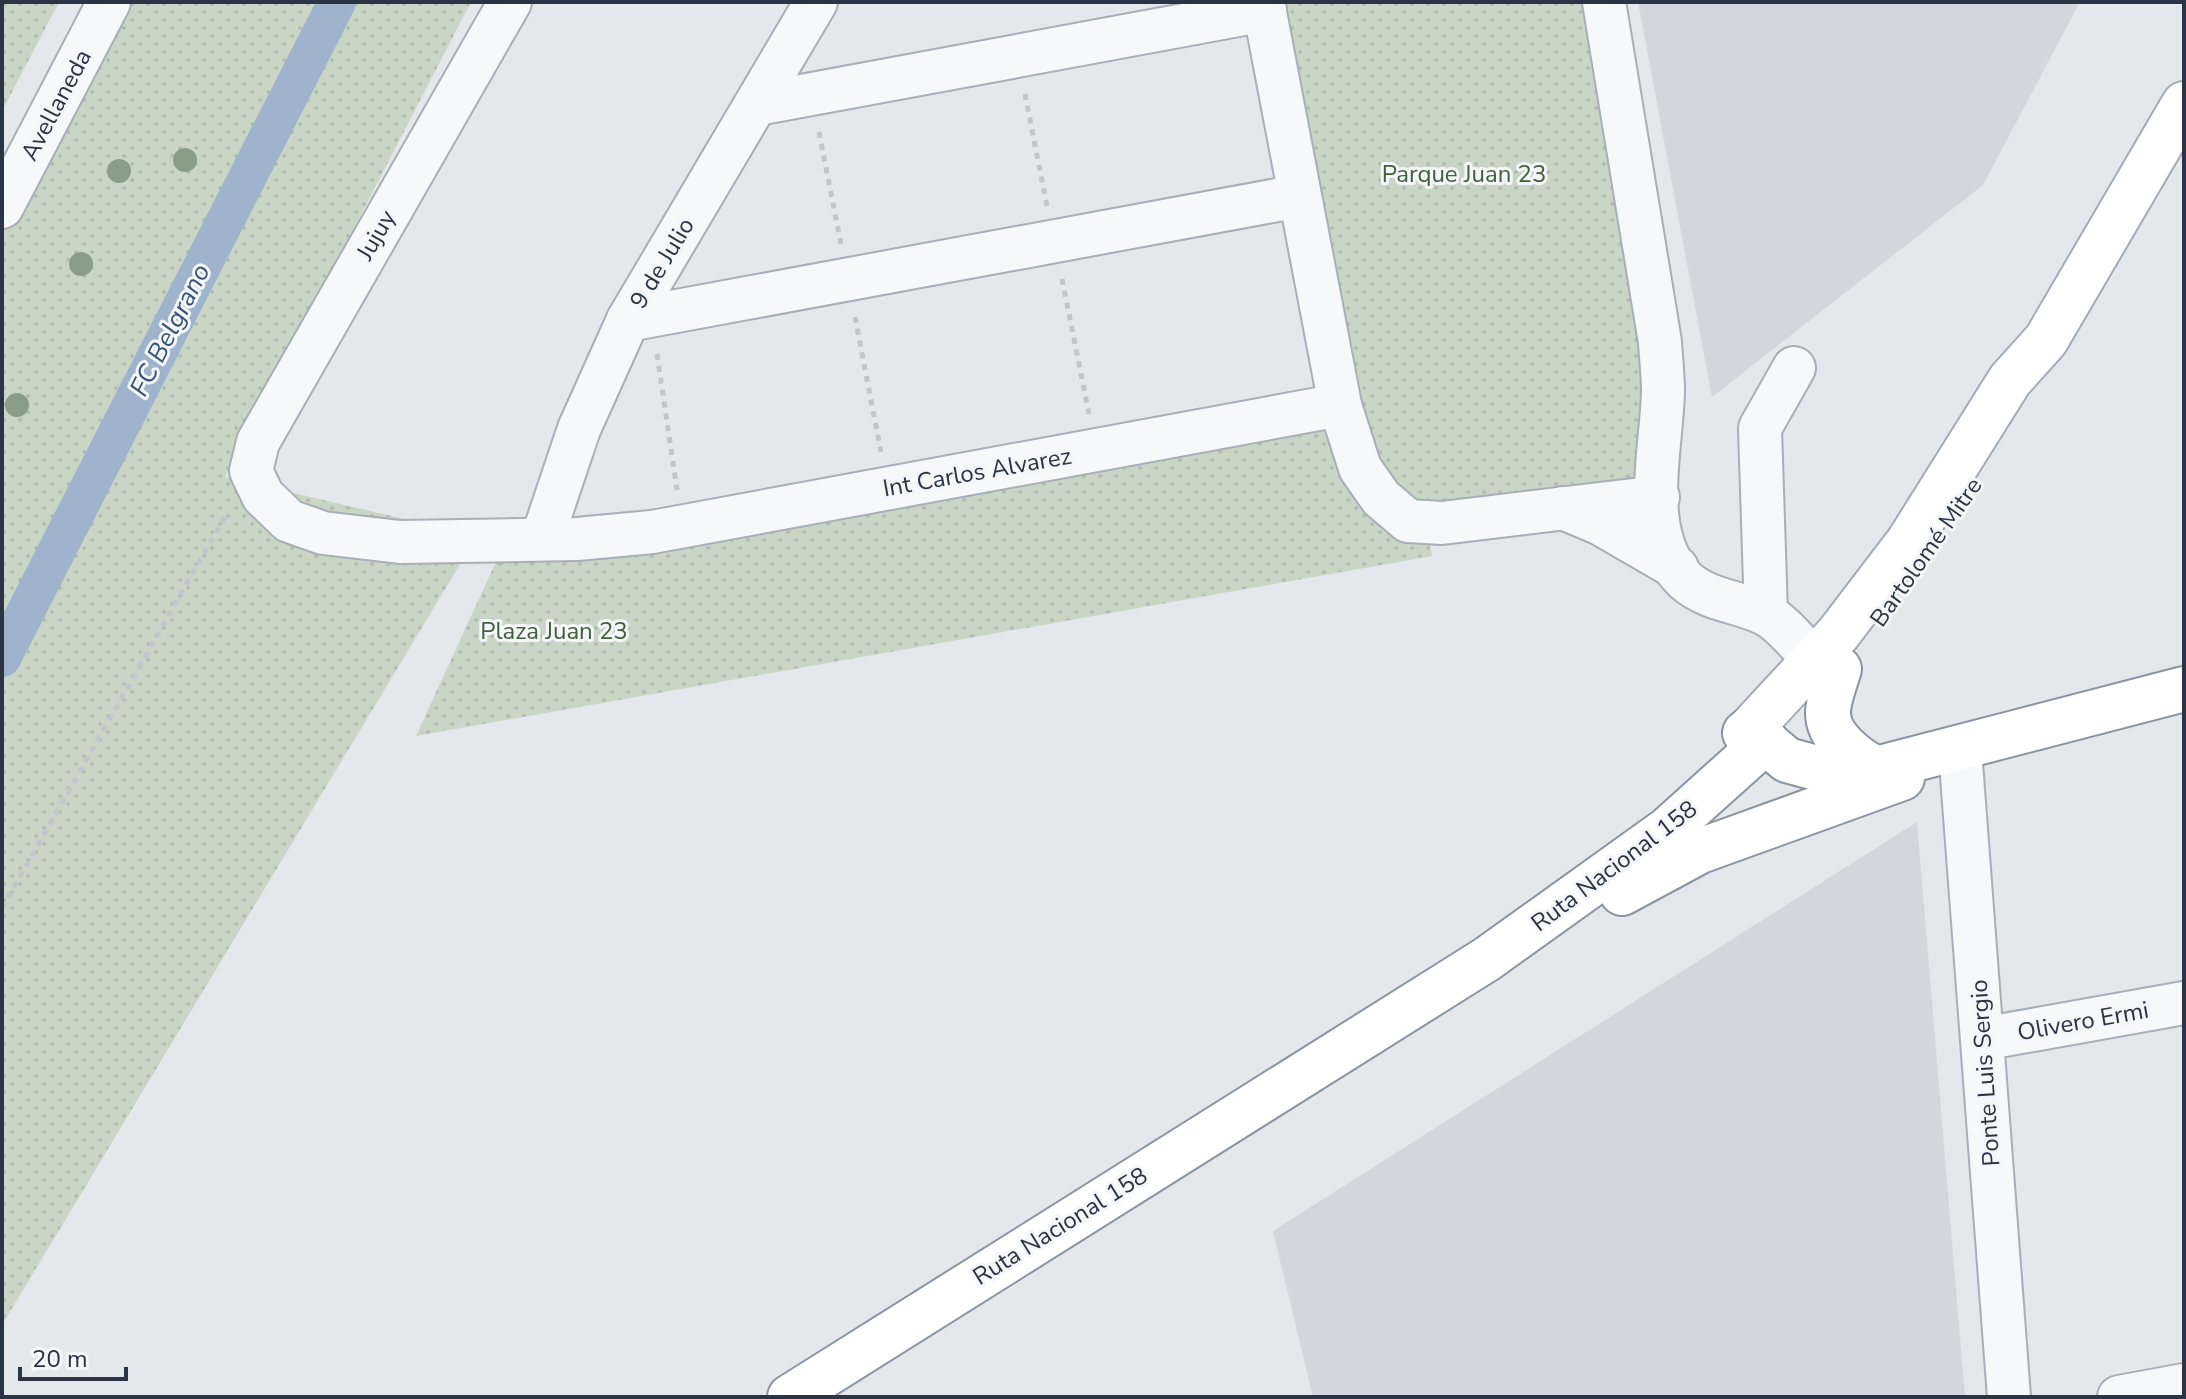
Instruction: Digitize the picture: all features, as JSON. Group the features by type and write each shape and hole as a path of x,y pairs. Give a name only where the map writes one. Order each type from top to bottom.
{"main road":[{"name":"Bartolomé Mitre","path":"1745,747 1918,572 2034,393 2046,340 2184,104"},
{"path":"1826,665 1828,714 1836,734 1855,758 1876,769"},
{"path":"1745,747 1820,769 1876,769 1960,750 2184,689"},
{"path":"1745,747 1766,799 1803,814"},
{"name":"Ruta Nacional 158","path":"790,1397 1330,1056 1386,1024 1603,878 1667,830 1745,747"},
{"name":"Ruta Nacional 158","path":"1330,1056 1385,1011 1551,895 1745,747"},
{"path":"1386,1024 1519,959 1651,875 1752,830 1880,789 1960,750"}],"street":[{"name":"Avellaneda","path":"2,207 109,2"},
{"name":"Jujuy","path":"251,471 258,442 510,2"},
{"name":"9 de Julio","path":"542,539 579,429 816,2"},
{"path":"1604,2 1660,342 1663,389 1658,497 1659,527 1666,553 1685,580 1706,594 1766,614 1826,665"},
{"path":"758,104 1264,6 1340,405 1360,468 1381,498 1408,521 1442,523 1658,497"},
{"path":"639,318 1299,196"},
{"path":"1766,614 1760,428 1794,368"},
{"name":"Int Carlos Alvarez","path":"251,471 263,496 289,521 323,533 400,542 577,539 683,527 1340,405"},
{"path":"1562,507 1601,524 1677,568"},
{"name":"Ponte Luis Sergio","path":"1960,750 2009,1397"},
{"name":"Olivero Ermi","path":"1982,1039 2184,1003"},
{"path":"2119,1397 2184,1385"}],"path":[{"path":"639,318 683,527"},
{"path":"2,908 251,471"}],"shaded area":[{"path":"1638,2 2080,2 1983,185 1712,397"},
{"path":"1917,822 1965,1397 1313,1397 1273,1231"}],"green space":[{"path":"2,2 59,2 2,111"},
{"path":"117,2 471,2 225,477 477,536 2,1325 2,228"},
{"name":"Parque Juan 23","path":"1263,2 1604,2 1658,497 1442,523 1381,498"},
{"name":"Plaza Juan 23","path":"1329,428 1428,532 1432,556 416,736 501,551"}],"waterway":[{"name":"FC Belgrano","path":"2,658 337,2"}]}
